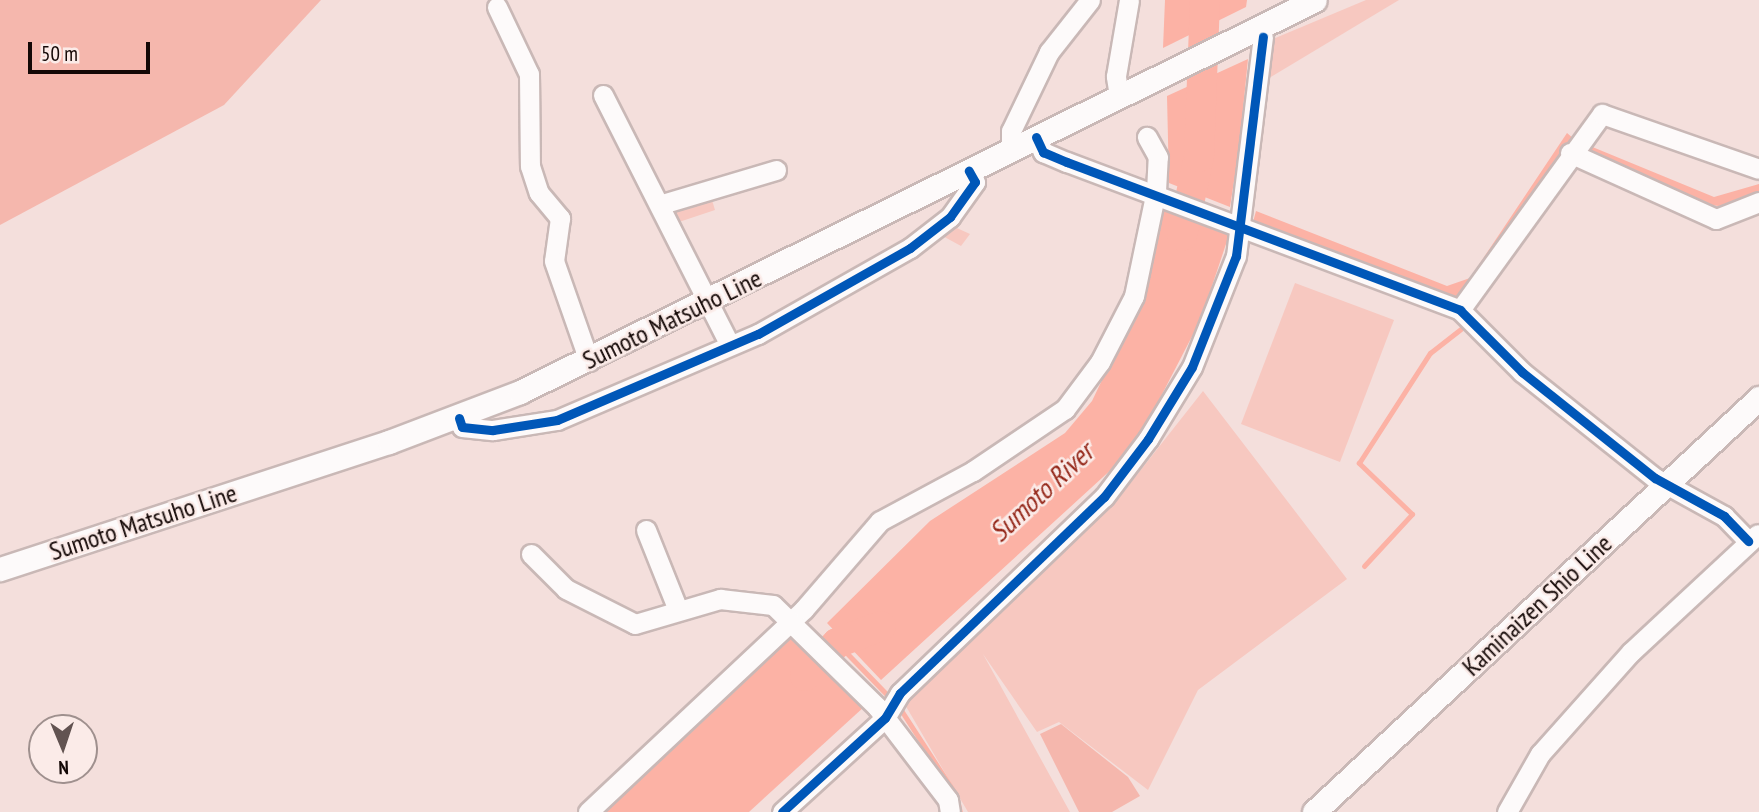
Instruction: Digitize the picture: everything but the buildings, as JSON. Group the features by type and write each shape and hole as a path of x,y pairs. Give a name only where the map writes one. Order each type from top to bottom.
{"main road":[{"name":"Sumoto Matsuho Line","path":"0,569 458,418 589,361 1127,92 1259,34 1286,7 1315,0"},
{"name":"Kaminaizen Shio Line","path":"1314,812 1759,398"}],"street":[{"path":"1011,150 1011,131 1049,52 1090,0"},
{"path":"1127,92 1116,76 1129,0"},
{"path":"496,7 529,74 530,166 539,193 560,218 554,261 589,361"},
{"path":"782,812 1104,497 1148,439 1214,315 1239,222 1259,34"},
{"path":"603,95 662,204 730,345"},
{"path":"1460,310 1593,121 1611,115 1759,169"},
{"path":"588,812 793,622 880,521 973,471 1065,409 1100,362 1134,296 1159,192 1158,157 1147,137"},
{"path":"1036,138 1043,152 1239,222 1460,310 1522,372 1701,509 1724,516 1754,538 1630,652 1540,754 1507,812"},
{"path":"1570,153 1716,219 1759,202"},
{"path":"662,204 776,170"},
{"path":"458,418 463,427 493,430 557,420 730,345 910,248 950,217 975,182 970,171"},
{"path":"646,530 678,610"},
{"path":"531,554 566,589 611,615 635,624 720,599 762,601 793,622 887,707 948,800 950,812"}],"shaded area":[{"path":"0,0 321,0 224,105 0,225"},
{"path":"1366,0 1399,0 1266,80 1268,41"},
{"path":"708,187 715,210 679,222 671,199"},
{"path":"948,224 970,234 961,246 939,234"},
{"path":"1295,283 1394,320 1340,462 1241,424"},
{"path":"1203,391 1347,579 1198,690 1148,790 1059,722 1037,732 983,654 1070,812 968,812 904,703 1121,495"},
{"path":"1061,724 1128,777 1140,796 1112,812 1079,812 1040,734"}],"water":[{"path":"1165,0 1247,0 1246,7 1163,48"},
{"path":"1248,59 1230,207 1169,183 1167,96"},
{"path":"1567,133 1574,139 1461,298 1446,298 1253,222 1256,211 1447,286 1470,278"},
{"path":"1590,146 1714,197 1759,184 1759,193 1729,207 1709,205 1588,152"},
{"path":"1163,209 1229,235 1201,319 1143,431 1114,467 881,680 827,623 930,521 1065,433 1092,401 1145,290"},
{"path":"789,627 865,706 749,812 597,812"}],"waterway":[{"name":"Sumoto River","path":"1182,236 1199,157 1205,0"},
{"path":"1364,566 1412,514 1359,463 1430,353 1461,329"},
{"name":"Sumoto River","path":"805,676 837,643 881,626"},
{"path":"837,643 892,700"},
{"path":"899,707 956,795 960,812"}],"cycle path":[{"path":"782,812 885,718 900,693 1104,497 1148,439 1192,367 1236,256 1263,37"},
{"path":"1036,137 1043,152 1067,162 1460,310 1522,372 1655,478 1724,516 1748,541"},
{"path":"459,418 462,427 493,430 557,420 758,334 910,248 950,217 975,182 969,171"}]}
